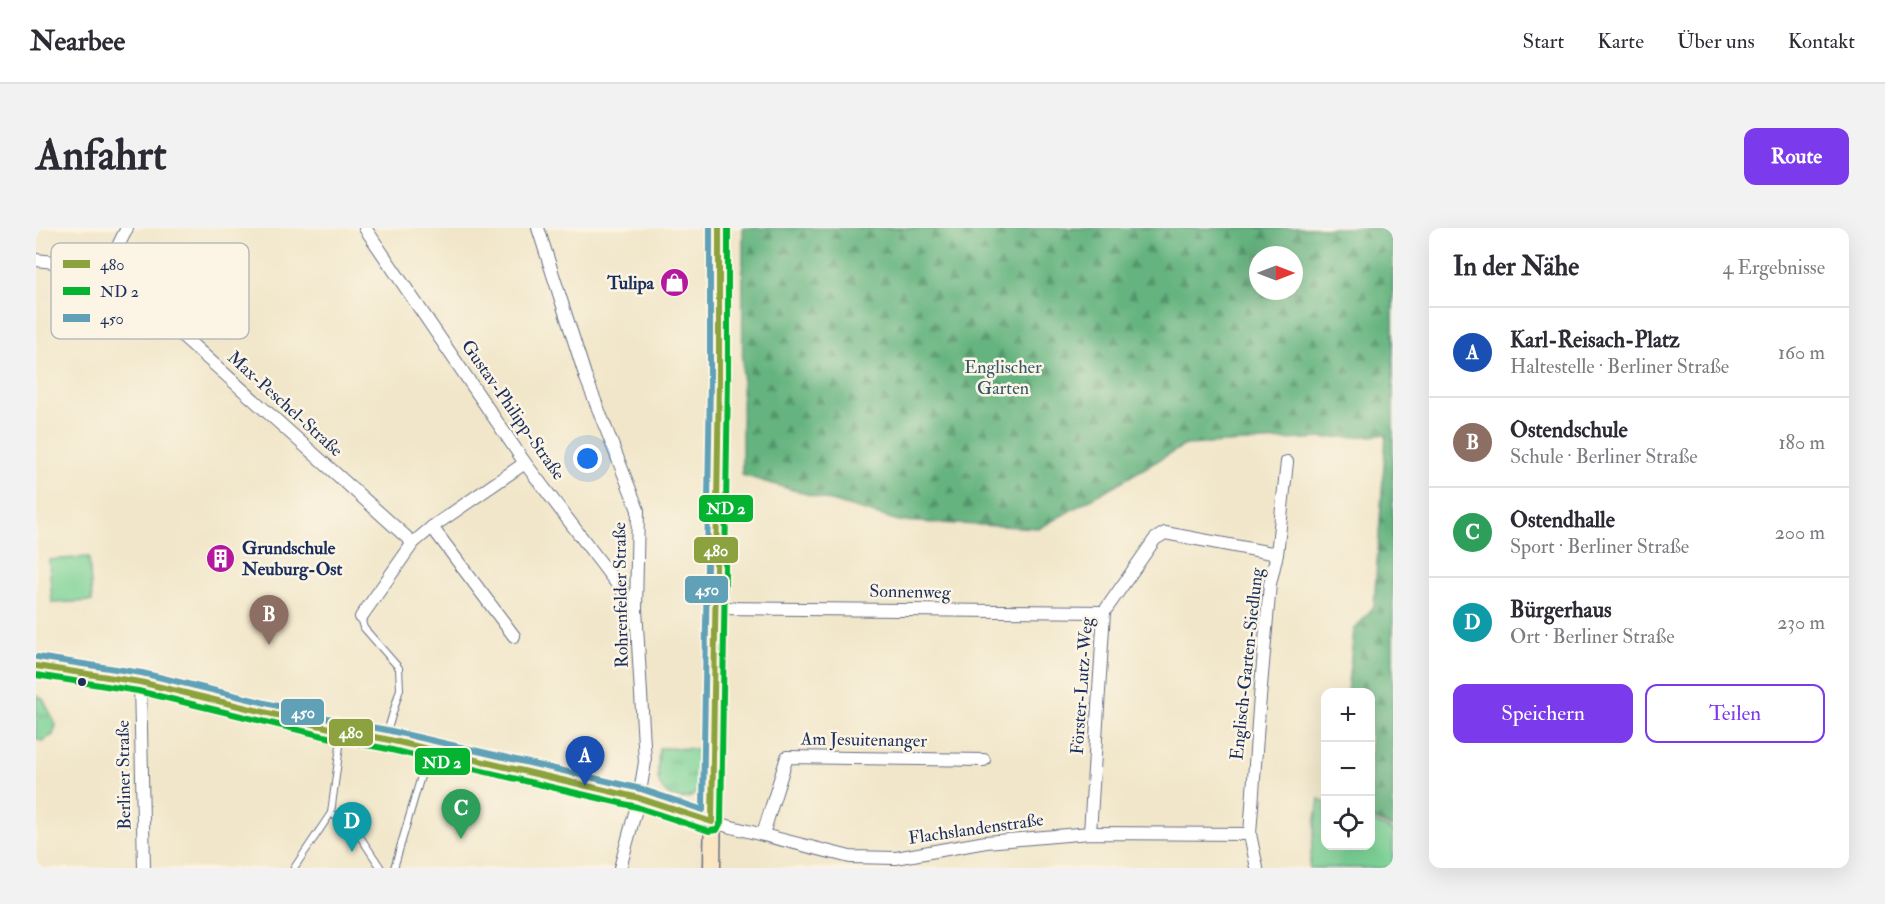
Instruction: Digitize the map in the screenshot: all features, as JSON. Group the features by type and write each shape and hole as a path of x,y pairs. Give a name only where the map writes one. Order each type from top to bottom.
{"street":[{"path":"120,243 127,228"},
{"name":"Gustav-Philipp-Straße","path":"365,228 525,463 636,609"},
{"name":"Rohrenfelder Straße","path":"538,228 586,378 638,510 636,609 645,762 639,798 620,868"},
{"path":"712,868 719,228"},
{"path":"36,260 51,262"},
{"name":"Max-Peschel-Straße","path":"186,339 413,543"},
{"name":"Englisch-Garten-Siedlung","path":"1257,868 1250,834 1270,584 1278,554 1287,462"},
{"path":"361,617 413,543 432,527 525,463"},
{"path":"432,527 514,636"},
{"name":"Förster-Lutz-Weg","path":"1090,833 1104,612 1155,539 1165,533 1278,554"},
{"name":"Sonnenweg","path":"715,608 1104,612"},
{"path":"36,666 140,682 342,731 639,798"},
{"name":"Berliner Straße","path":"140,682 144,868"},
{"name":"Am Jesuitenanger","path":"763,834 787,757 984,760"},
{"name":"Flachslandenstraße","path":"639,798 712,822 850,857 896,858 986,842 1090,833 1250,834"}],"lane":[{"path":"361,617 364,628 399,668 400,689 385,739"},
{"path":"294,868 331,813 342,731"},
{"path":"394,868 429,749"},
{"path":"331,813 359,835 381,868"}],"green space":[{"name":"Englischer Garten","path":"743,228 1393,228 1393,828 1375,820 1375,688 1347,688 1354,630 1374,606 1386,435 1185,445 1040,528 899,521 742,475"},
{"path":"89,557 92,601 52,603 49,560"},
{"path":"36,695 43,699 56,725 53,735 42,741 36,739"},
{"path":"659,748 702,749 702,779 700,787 691,797 685,799 672,797 662,788 658,774"},
{"path":"1319,799 1321,800 1321,850 1375,850 1375,823 1393,831 1393,868 1309,868"}],"transit line":[{"name":"450","path":"37,657 142,673 344,722 641,789 703,810 710,379 710,228"},
{"name":"480","path":"36,666 140,682 342,731 639,798 712,822 719,228"},
{"path":"36,675 138,691 340,740 637,807 709,831 717,830 721,822 728,228"}],"place":[{"name":"Tulipa","path":"675,283"},
{"name":"Grundschule Neuburg-Ost","path":"221,558"},
{"name":"Ostendschule","path":"269,645"},
{"name":"Karl-Reisach-Platz","path":"585,786"},
{"name":"Ostendhalle","path":"461,839"},
{"name":"Bürgerhaus","path":"352,852"}]}
